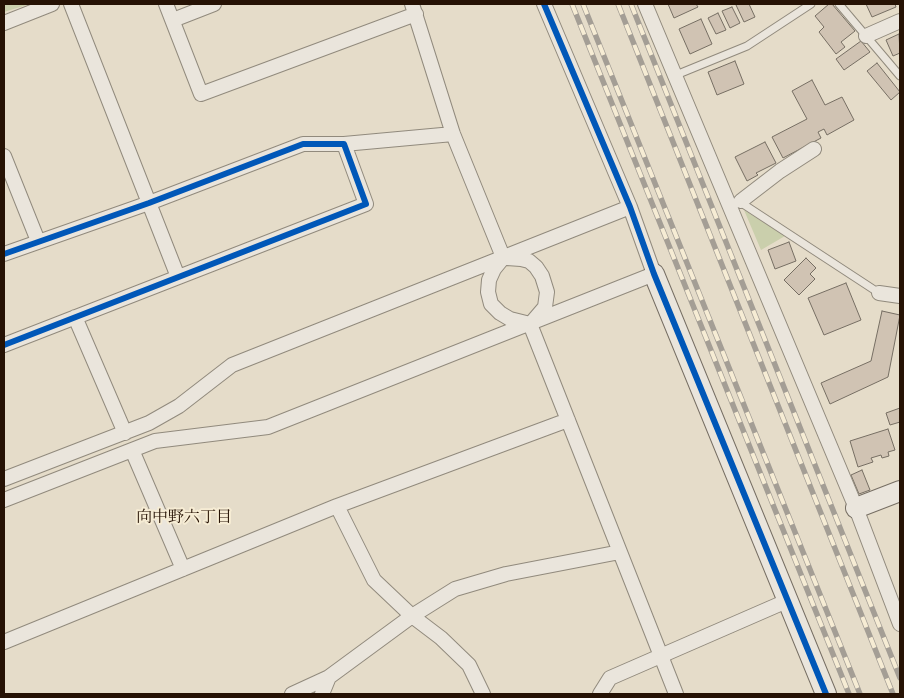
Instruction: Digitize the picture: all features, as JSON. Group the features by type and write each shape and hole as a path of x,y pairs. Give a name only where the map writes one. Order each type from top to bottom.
{"street":[{"path":"4,23 52,4"},
{"path":"71,4 178,277"},
{"path":"166,4 201,94 414,9 453,134 503,257"},
{"path":"173,20 214,4"},
{"path":"544,4 630,207 654,274 826,694"},
{"path":"645,4 735,203 900,624"},
{"path":"866,36 900,21"},
{"path":"4,254 149,203 303,144 344,144 453,134"},
{"path":"4,345 366,204 344,144"},
{"path":"735,203 814,149"},
{"path":"4,156 38,241"},
{"path":"4,479 149,423 179,406 232,365 630,207"},
{"path":"503,257 489,280 488,292 491,304 500,314 510,319 530,324"},
{"path":"503,257 529,262 536,267 542,276 547,292 544,307 530,324"},
{"path":"4,500 156,440 268,428 654,274"},
{"path":"879,293 900,296"},
{"path":"75,317 125,433"},
{"path":"530,324 676,694"},
{"path":"4,642 337,506 568,420"},
{"path":"132,450 183,570"},
{"path":"856,508 900,491"},
{"path":"337,506 374,580 469,665 483,694"},
{"path":"292,694 329,677 412,616 455,589 506,574 620,552"},
{"path":"600,694 610,678 788,600"},
{"path":"322,694 329,677"}],"lane":[{"path":"676,76 747,46 811,4"},
{"path":"839,4 900,76"},
{"path":"735,203 879,293"}],"green space":[{"path":"4,4 30,4 4,12"},
{"path":"744,210 785,236 761,250"}],"building":[{"path":"668,4 696,4 698,7 674,18"},
{"path":"749,4 755,17 744,22 736,5"},
{"path":"829,4 832,4 855,31 841,42 845,47 836,54 819,32 824,27 815,16"},
{"path":"866,4 895,4 896,7 872,17"},
{"path":"732,7 740,23 730,28 722,11"},
{"path":"718,13 726,30 716,34 708,18"},
{"path":"701,19 712,44 690,54 679,29"},
{"path":"899,34 900,53 893,56 886,40"},
{"path":"861,41 870,52 844,70 836,59"},
{"path":"735,61 744,84 717,95 708,72"},
{"path":"877,63 900,92 891,100 867,71"},
{"path":"812,80 825,105 842,97 854,120 827,135 824,129 818,132 821,138 783,158 772,137 807,119 792,91"},
{"path":"765,142 776,163 756,173 758,175 747,181 735,157"},
{"path":"789,242 796,261 775,269 768,250"},
{"path":"806,258 816,268 810,274 815,279 799,295 784,280"},
{"path":"846,283 861,320 824,335 808,298"},
{"path":"882,311 900,315 888,377 830,404 821,383 871,361"},
{"path":"900,408 900,422 890,425 886,413"},
{"path":"888,429 895,450 888,452 889,456 882,458 881,455 871,458 873,462 858,467 850,441"},
{"path":"862,470 870,490 859,494 851,475"}],"railway":[{"path":"572,4 849,694"},
{"path":"583,4 860,694"},
{"path":"618,4 893,694"},
{"path":"631,4 900,678"}],"cycle path":[{"path":"544,4 630,207 654,274 826,694"},
{"path":"4,254 149,203 303,144 344,144 366,204 4,345"}],"district":[{"name":"向中野六丁目","path":"184,518"}]}
